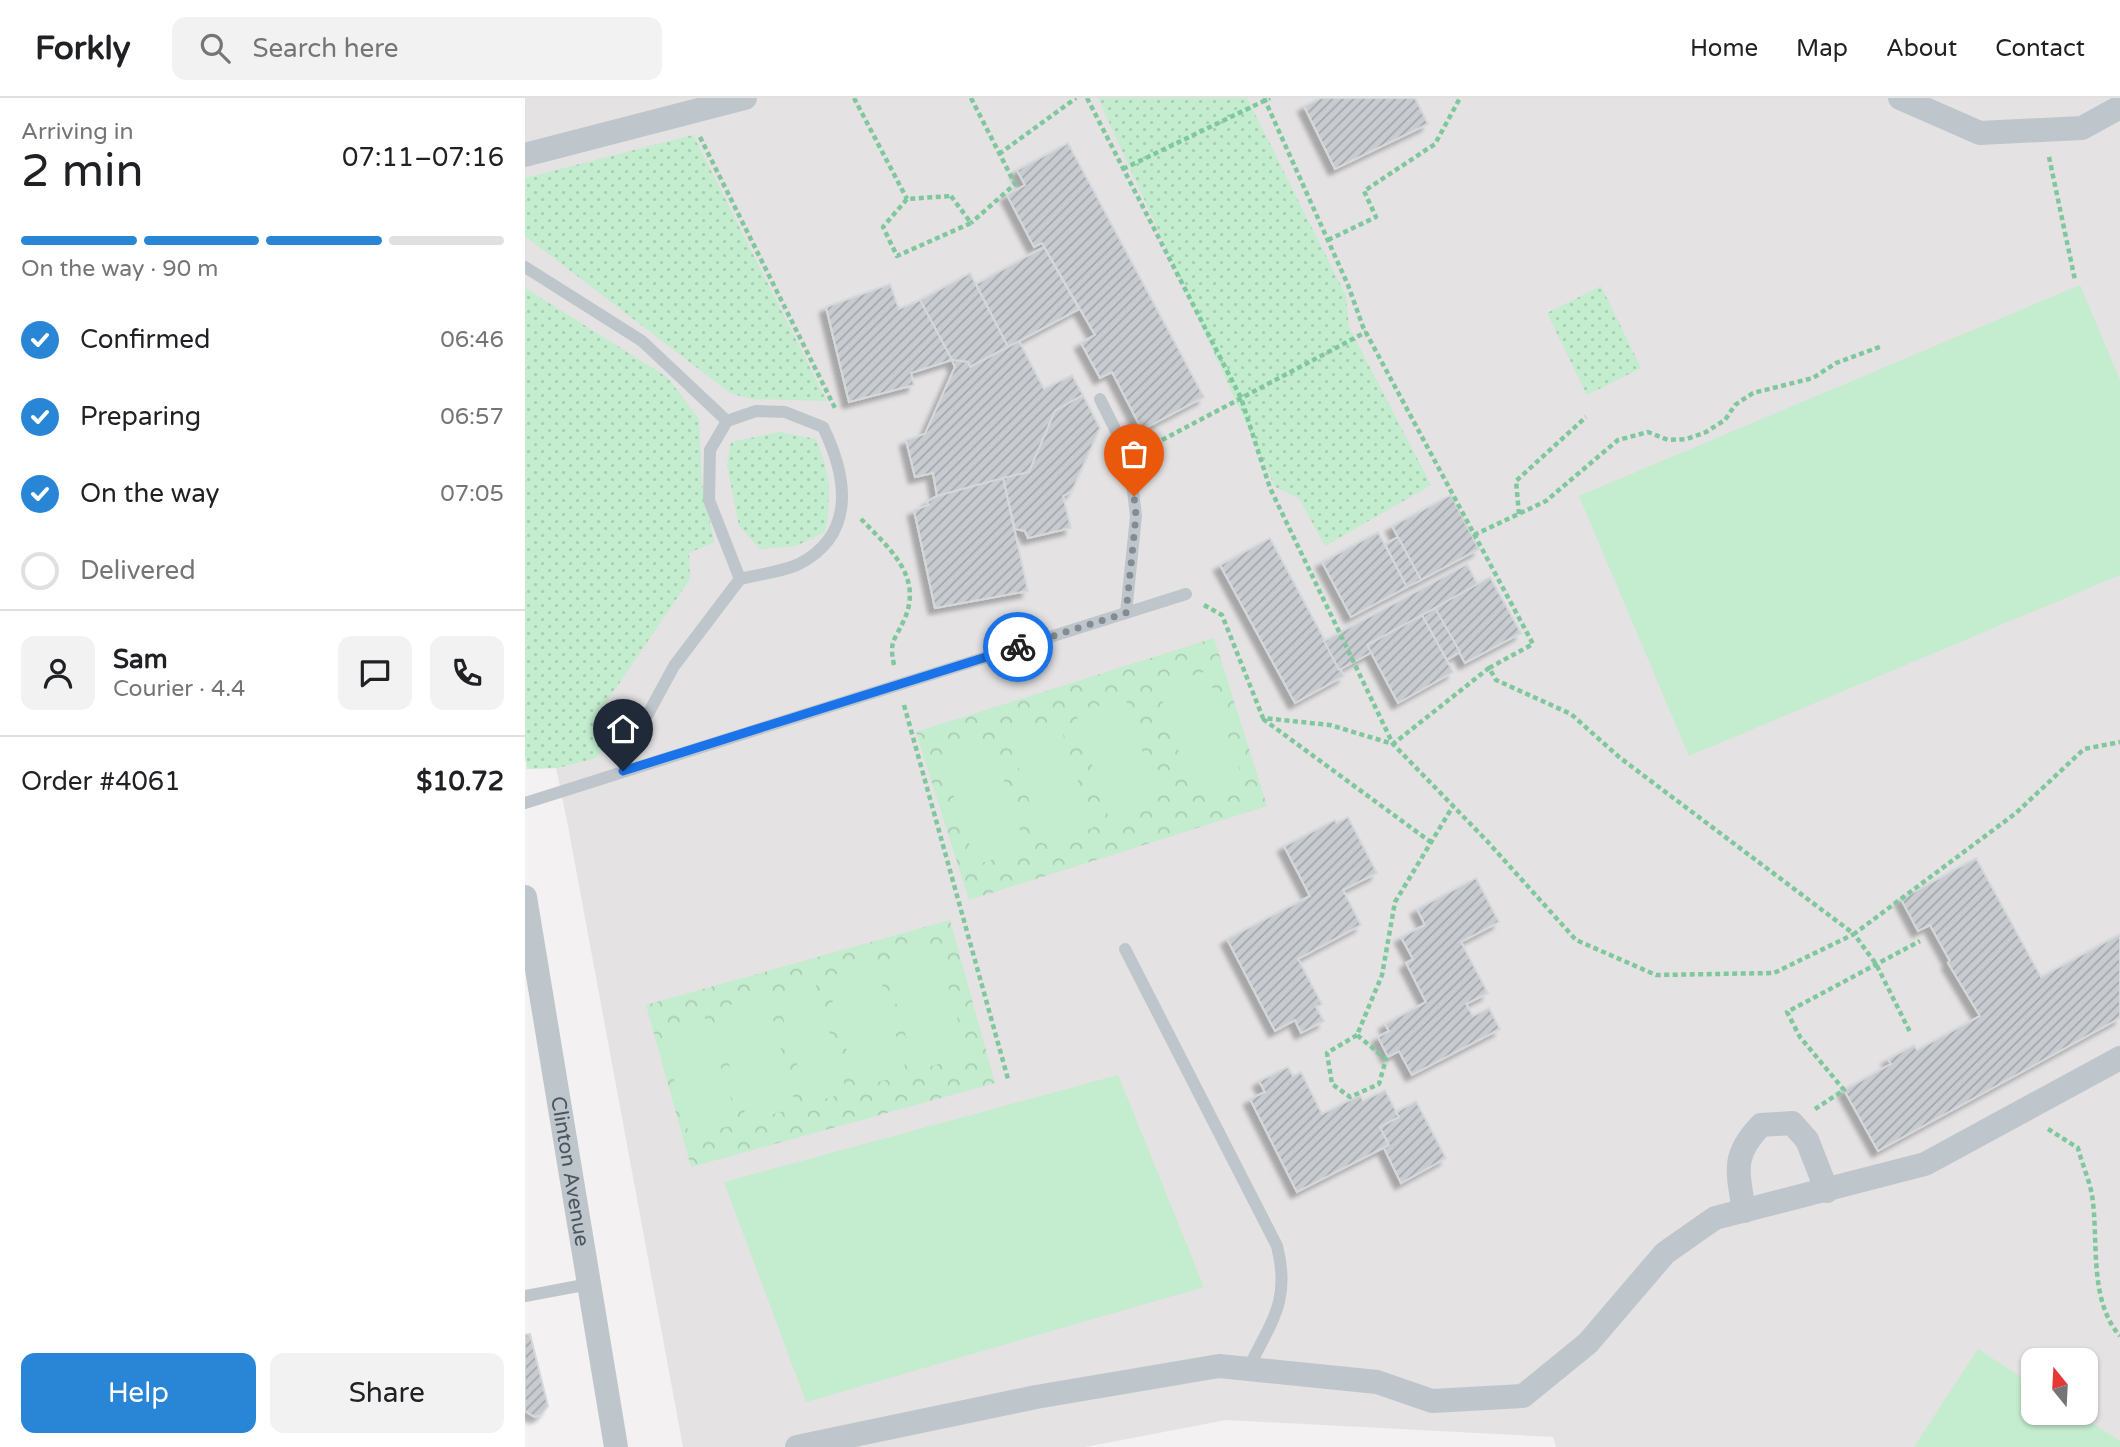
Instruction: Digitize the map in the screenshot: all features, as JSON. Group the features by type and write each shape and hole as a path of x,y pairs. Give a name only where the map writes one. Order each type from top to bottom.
{"street":[{"path":"525,155 745,98"},
{"path":"1900,98 1980,133 2082,128 2120,107"},
{"name":"Clinton Avenue","path":"525,897 616,1447"},
{"path":"797,1447 1049,1395 1219,1366 1377,1382 1432,1401 1523,1396 1588,1343 1665,1253 1715,1217 1827,1191 1925,1164 2120,1058"},
{"path":"1744,1211 1738,1171 1742,1144 1761,1125 1792,1123 1807,1140 1827,1191"}],"lane":[{"path":"525,267 642,341 727,421"},
{"path":"1100,399 1129,457 1136,516 1126,613"},
{"path":"623,771 636,736 674,666 740,579 798,564 828,542 844,506 838,458 823,427 785,412 755,411 727,421 710,450 709,500 740,579"},
{"path":"525,803 1186,594"},
{"path":"1125,949 1277,1246 1284,1274 1280,1303 1248,1369"},
{"path":"525,1296 589,1284"}],"path":[{"path":"854,98 907,199"},
{"path":"971,98 1015,184 971,223 898,256 883,227 907,199 951,196 971,223"},
{"path":"999,154 1076,98"},
{"path":"1087,98 1241,398 1270,488 1393,744 1576,940 1656,975 1774,973 1854,934 2016,813 2075,755 2084,749 2120,741"},
{"path":"1328,240 1376,217 1364,191 1435,144 1460,98"},
{"path":"1123,169 1266,99 1366,332 1533,644 1489,668 1393,744"},
{"path":"686,112 839,415 823,427"},
{"path":"2044,130 2075,279"},
{"path":"1129,457 1366,332"},
{"path":"1474,535 1546,500 1618,440 1648,432 1668,440 1687,439 1706,432 1725,419 1735,405 1753,393 1813,378 1836,363 1882,346"},
{"path":"1519,513 1516,481 1586,417"},
{"path":"844,506 892,551 908,578 912,597 890,645 898,685 1008,1079"},
{"path":"1186,594 1222,614 1263,719 1432,843"},
{"path":"1489,668 1496,680 1571,714 1619,757 1854,934 1876,964 1911,1034"},
{"path":"1263,719 1330,725 1393,744"},
{"path":"1357,1035 1386,1059 1379,1084 1350,1097 1332,1084 1327,1053 1357,1035 1382,975 1395,902 1453,806"},
{"path":"1792,1123 1844,1090 1800,1037 1787,1012 1920,941"},
{"path":"2021,1112 2078,1148 2091,1194 2100,1291 2120,1336"}],"shaded area":[{"path":"525,98 2120,98 2120,1447 1556,1447 1553,1437 1226,1420 1085,1447 683,1447 568,826 525,616"}],"green space":[{"path":"1098,98 1247,98 1346,296 1349,327 1431,485 1325,546 1299,498 1275,487"},
{"path":"693,135 827,401 751,399 730,393 525,236 525,178"},
{"path":"2080,285 2120,380 2120,575 1689,756 1579,496"},
{"path":"1601,286 1641,368 1587,395 1547,313"},
{"path":"525,288 667,377 699,419 702,483 714,542 689,553 690,579 599,713 621,732 596,758 558,768 527,769 525,755"},
{"path":"779,432 816,439 827,474 829,496 825,532 796,546 760,549 739,526 727,465 731,442"},
{"path":"1214,638 1267,806 969,900 916,732"},
{"path":"1207,671 1243,781 1193,797 1158,687"},
{"path":"1125,697 1160,806 1110,822 1076,713"},
{"path":"1058,719 1093,828 1043,844 1008,735"},
{"path":"991,740 1026,849 976,865 941,756"},
{"path":"950,920 995,1083 691,1167 646,1005"},
{"path":"936,944 968,1055 916,1071 884,961"},
{"path":"876,963 907,1074 857,1088 826,977"},
{"path":"815,982 847,1093 809,1103 776,995"},
{"path":"767,995 796,1107 748,1122 711,1010"},
{"path":"704,1015 739,1123 690,1138 660,1029"},
{"path":"1118,1075 1204,1287 806,1402 724,1182"},
{"path":"1978,1349 2021,1377 2021,1425 2095,1425 2120,1441 2120,1447 1914,1447"}],"building":[{"path":"1321,98 1415,98 1428,124 1335,169 1304,106"},
{"path":"1068,143 1204,397 1142,430 1112,372 1100,378 1081,343 1095,335 1042,243 1034,247 1007,195 1025,185 1017,170"},
{"path":"1044,247 1079,309 1008,347 976,284"},
{"path":"970,273 1008,347 970,367 968,362 952,360 920,300"},
{"path":"890,284 899,309 920,300 952,360 911,373 914,385 849,402 826,307"},
{"path":"1019,341 1044,389 1072,375 1083,395 1055,411 1029,472 937,496 933,473 915,477 906,440 925,434 955,367 952,360 968,362 970,367"},
{"path":"1083,395 1100,428 1072,491 1063,496 1071,528 1028,538 1025,531 1015,529 1003,478 1029,472 1055,411"},
{"path":"1003,478 1028,591 935,608 914,510 929,505 927,502 937,496"},
{"path":"1451,495 1479,549 1421,580 1392,526"},
{"path":"1378,532 1407,587 1351,617 1322,562"},
{"path":"1398,537 1421,580 1407,587 1385,544"},
{"path":"1270,538 1344,676 1295,703 1220,565"},
{"path":"1467,564 1482,593 1339,670 1324,641"},
{"path":"1490,577 1521,633 1465,663 1435,608"},
{"path":"1435,608 1460,652 1447,660 1422,615"},
{"path":"1422,615 1453,672 1398,703 1367,645"},
{"path":"1348,817 1377,873 1343,890 1361,925 1298,959 1322,1004 1316,1007 1324,1021 1301,1033 1295,1020 1275,1031 1227,939 1310,896 1284,846 1335,820 1337,823"},
{"path":"1976,858 2041,977 2120,934 2120,1018 1878,1151 1844,1090 1891,1064 1888,1059 1914,1045 1917,1050 1980,1016 1948,963 1950,961 1930,925 1918,931 1901,899"},
{"path":"1476,878 1499,922 1461,942 1488,993 1466,1004 1473,1016 1489,1008 1500,1029 1412,1075 1399,1051 1388,1057 1378,1037 1389,1031 1385,1024 1426,1002 1406,963 1413,959 1401,937 1425,925 1417,909"},
{"path":"1288,1067 1293,1076 1301,1072 1322,1114 1360,1095 1363,1101 1385,1090 1399,1117 1380,1127 1389,1145 1297,1192 1250,1099 1265,1092 1259,1081"},
{"path":"1416,1101 1446,1158 1401,1183 1384,1148 1389,1145 1380,1127 1399,1117 1396,1112"},
{"path":"530,1334 548,1406 541,1415 535,1417 525,1411 525,1335"}],"way so far":[{"path":"1018,647 1126,613 1136,516 1134,496"}],"route":[{"path":"623,771 1018,647"}]}
